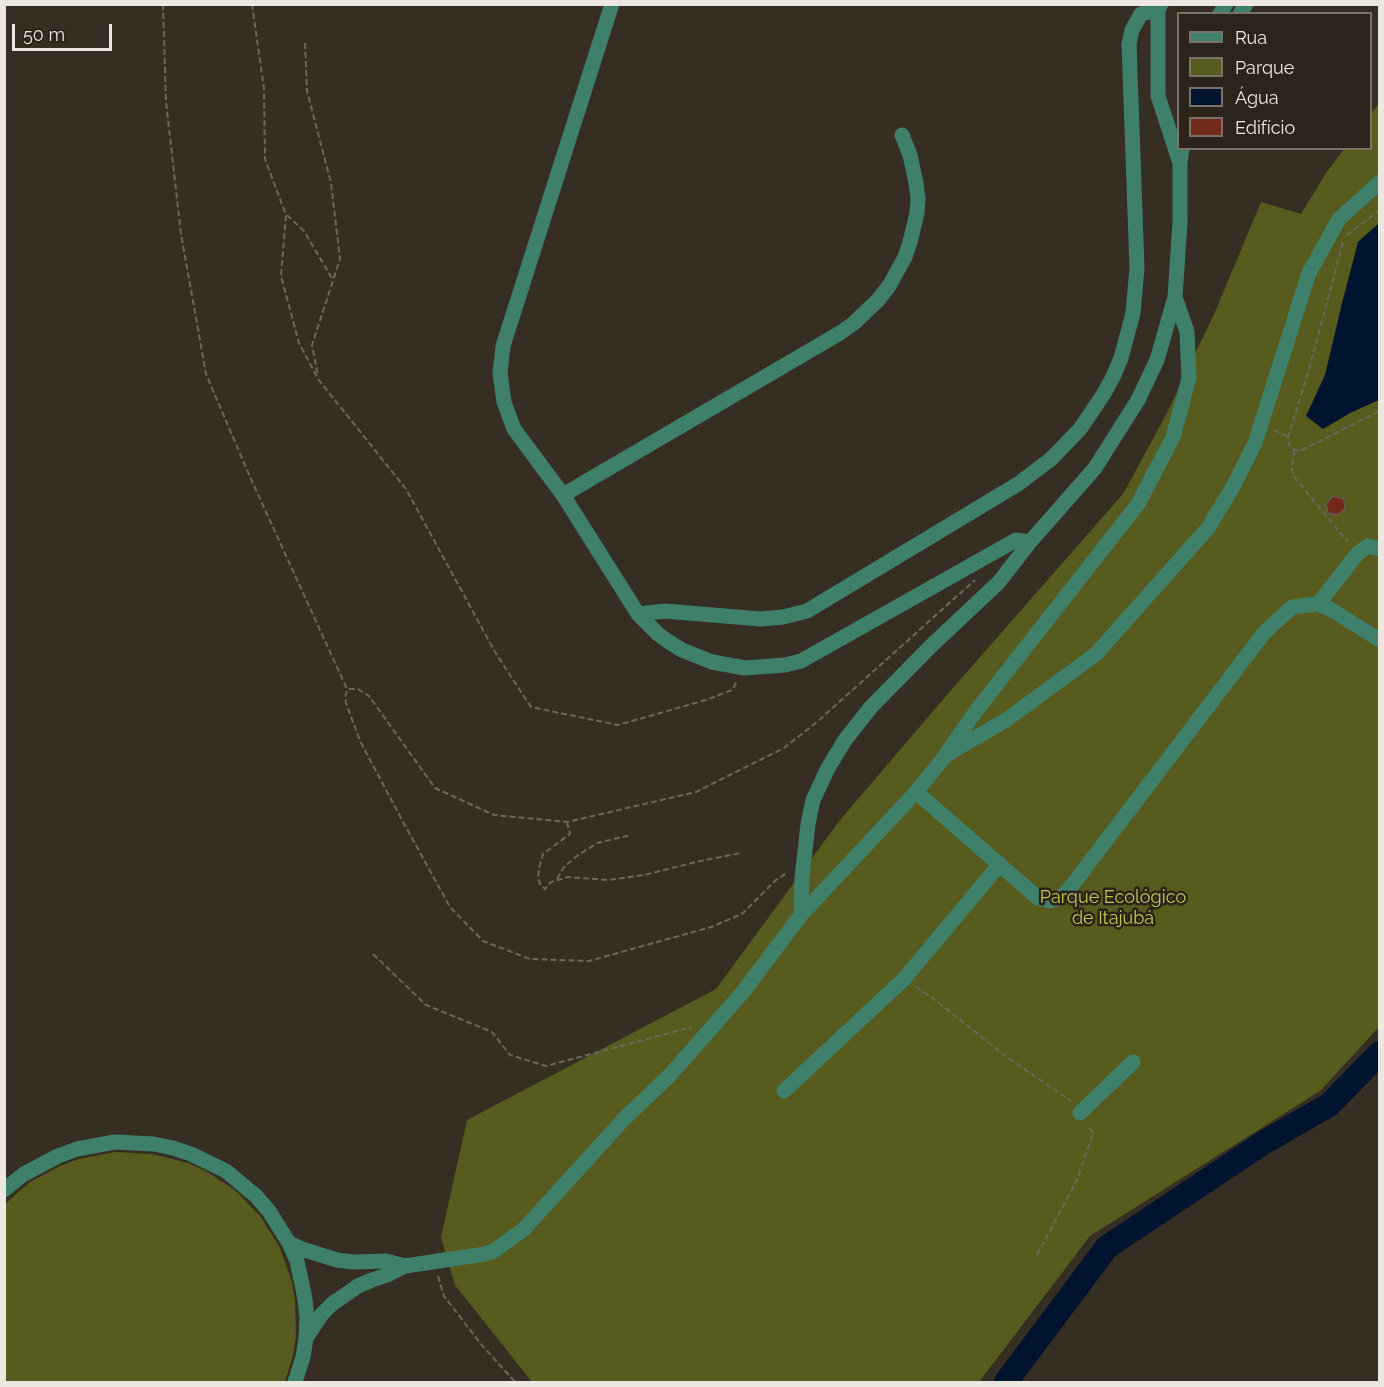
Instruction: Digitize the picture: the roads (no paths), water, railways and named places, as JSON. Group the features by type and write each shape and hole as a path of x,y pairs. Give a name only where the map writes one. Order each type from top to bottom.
{"street":[{"path":"612,4 503,346 501,387 508,416 514,429 563,495 638,614 658,634 682,650 712,663 745,668 770,667 801,661 1016,540 1030,542"},
{"path":"638,614 665,611 761,619 783,618 807,611 1018,484 1051,459 1080,429 1103,395 1121,358 1133,313 1137,268 1129,44 1132,30 1141,14 1157,6 1158,96 1177,146"},
{"path":"563,495 840,333 878,300 889,286 905,256 917,213 916,183 910,155 902,135"},
{"path":"801,915 804,859 813,800 828,768 845,740 871,707 999,582 1030,542 1095,468 1138,400 1157,360 1175,297 1180,222 1181,156"},
{"path":"946,755 1006,720 1096,654 1208,528 1234,485 1255,443 1310,273 1339,219 1380,182"},
{"path":"306,1338 322,1314 344,1294 365,1283 405,1266 494,1251 524,1229 624,1119 670,1075 743,992 801,915 916,792 946,755 976,711 1138,504 1173,437 1189,378 1186,332 1175,297"},
{"path":"1318,604 1358,553 1368,546 1380,549"},
{"path":"916,792 1038,898 1050,901 1061,897 1070,888 1264,633 1292,607 1318,604 1380,640"},
{"path":"784,1091 904,979 1000,864"},
{"path":"1080,1113 1133,1062"},
{"path":"4,1190 24,1174 58,1156 76,1149 115,1142 154,1144 191,1154 234,1177 269,1210 297,1261 304,1289 307,1318 303,1357 295,1383"},
{"path":"289,1243 338,1260 386,1261 405,1266"}],"water":[{"path":"1379,223 1379,400 1323,429 1306,416 1325,375 1358,242"}],"waterway":[{"path":"1006,1382 1107,1247 1263,1143 1329,1105 1380,1053"}],"park label":[{"name":"Parque Ecológico de Itajubá","path":"1113,908"}]}
